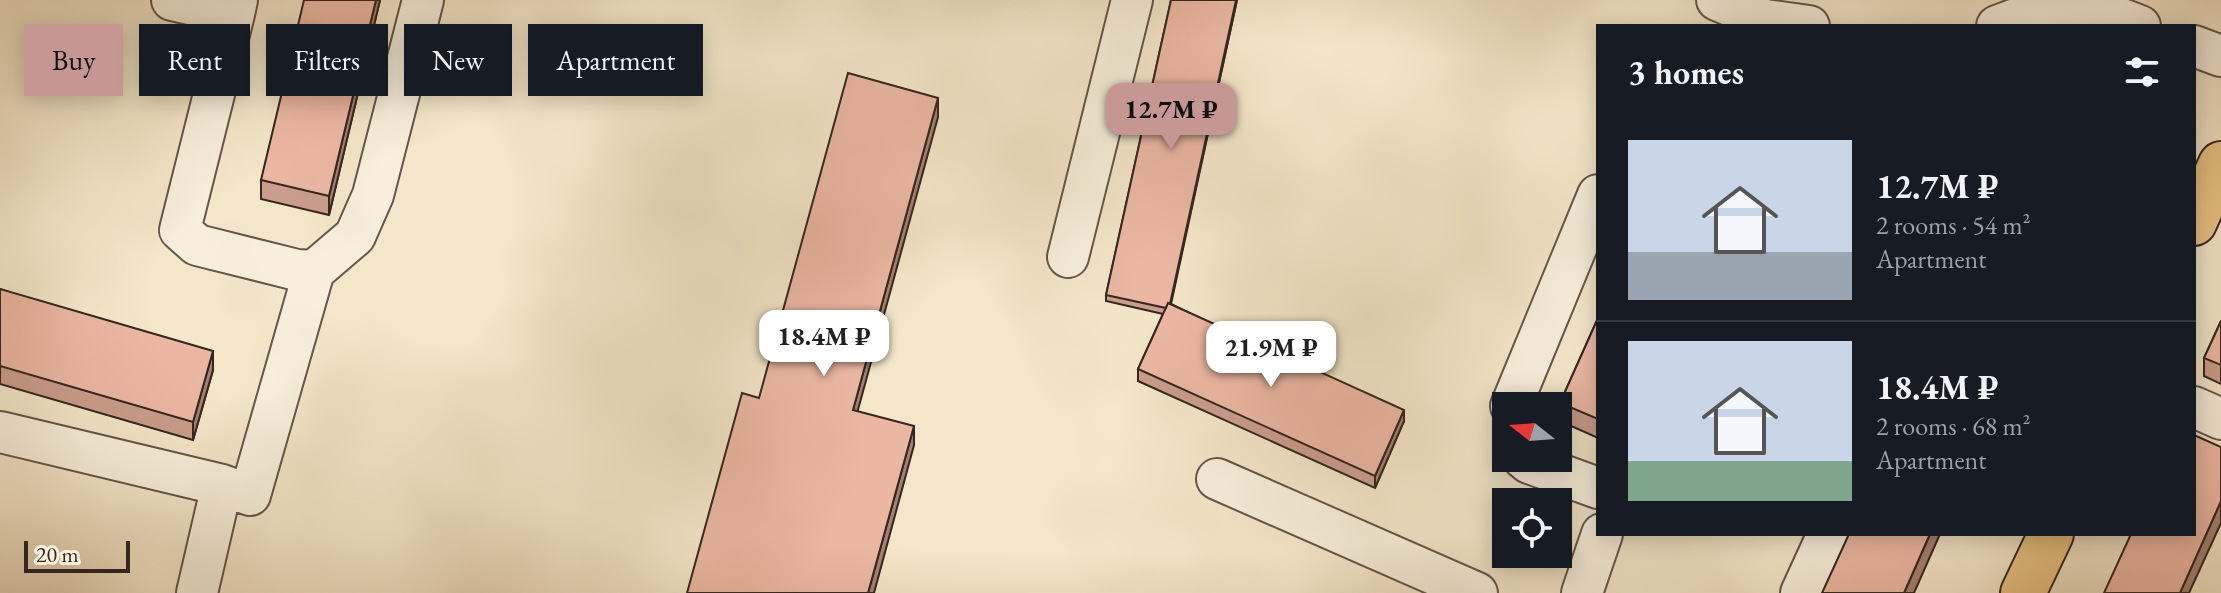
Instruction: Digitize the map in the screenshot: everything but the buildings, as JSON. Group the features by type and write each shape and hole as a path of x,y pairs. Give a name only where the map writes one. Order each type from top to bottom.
{"main road":[{"path":"2196,219 2221,164"},
{"path":"2023,593 2050,536"}],"street":[{"path":"172,0 235,7 180,230 197,245 297,270 314,271"},
{"path":"0,432 222,485 250,495 314,271 355,236 373,195 423,0"},
{"path":"1068,257 1132,0"},
{"path":"1717,0 1765,20 1794,24"},
{"path":"2002,24 2034,12 2109,14 2135,24"},
{"path":"2196,47 2221,56"},
{"path":"1517,392 1596,200"},
{"path":"2196,408 2221,419"},
{"path":"1554,472 1596,487"},
{"path":"1217,479 1477,593"},
{"path":"197,593 222,485"},
{"path":"1582,593 1601,536"},
{"path":"1801,593 1827,536"}]}
